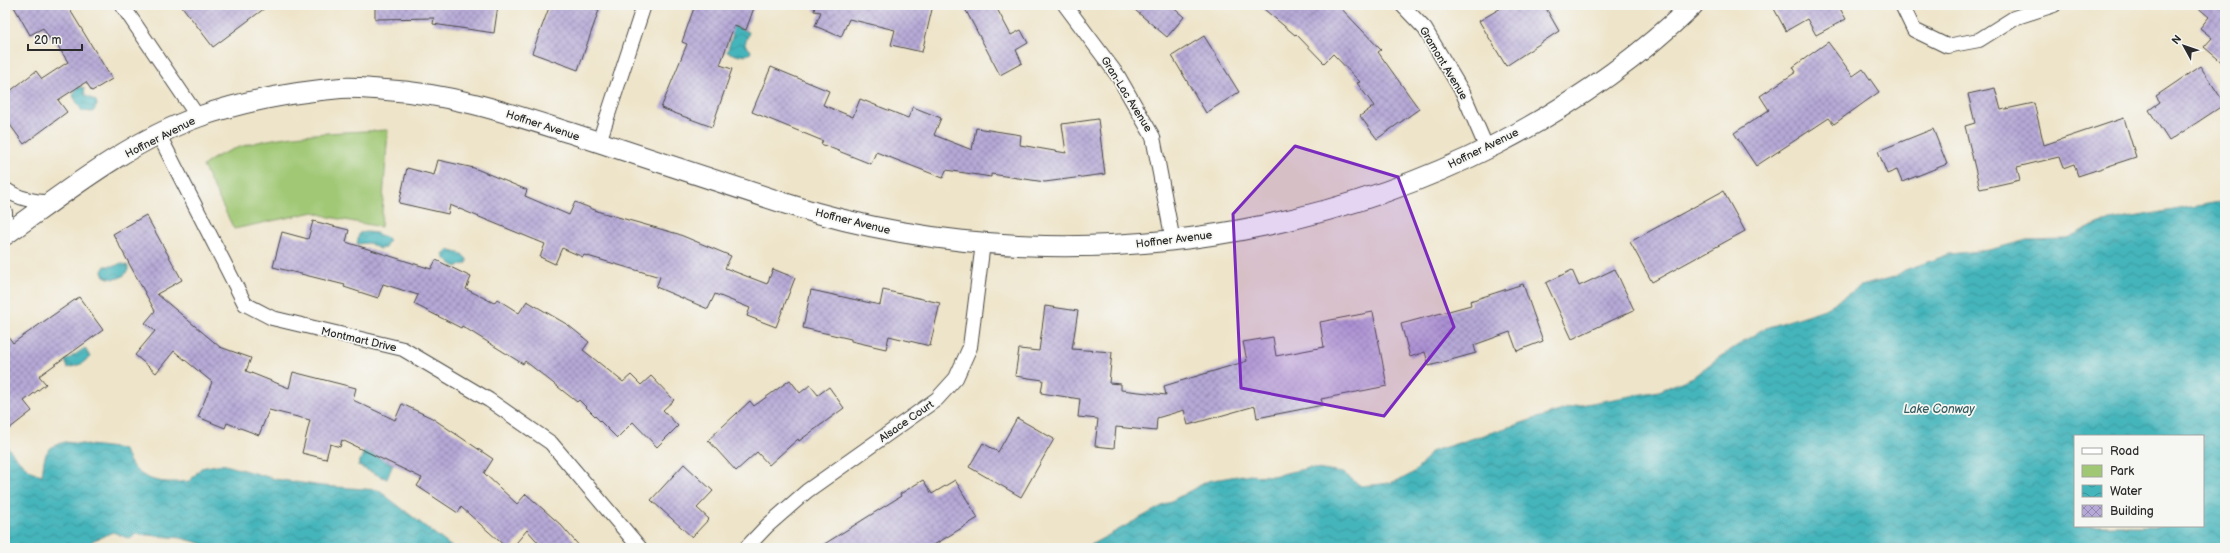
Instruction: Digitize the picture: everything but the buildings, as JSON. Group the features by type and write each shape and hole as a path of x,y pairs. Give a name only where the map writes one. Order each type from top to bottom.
{"main road":[{"name":"Hoffner Avenue","path":"5,235 112,161 159,135 198,117 270,98 345,88 398,91 477,104 599,142 793,206 852,223 913,236 983,243 1108,246 1174,241 1270,226 1334,209 1423,177 1487,149 1565,105 1633,57 1693,5"}],"street":[{"path":"122,5 198,117"},
{"path":"599,142 644,5"},
{"name":"Gran-Lac Avenue","path":"1065,5 1118,76 1153,137 1174,241"},
{"name":"Gramont Avenue","path":"1402,5 1425,29 1452,74 1463,93 1487,149"},
{"path":"1902,5 1914,30 1947,46 1979,40 2014,18 2054,5"},
{"name":"Montmart Drive","path":"159,135 245,304 272,318 403,349 489,400 552,443 640,548"},
{"path":"5,189 13,195 25,199 50,203"},
{"path":"5,212 5,217"},
{"name":"Alsace Court","path":"746,548 766,526 807,491 937,399 956,378 970,347 983,243"}],"highlighted area":[{"path":"1295,146 1398,177 1454,327 1384,416 1241,388 1233,214"}],"green space":[{"path":"388,130 381,227 329,217 314,212 234,229 203,166 220,155 241,146 265,140 291,136"}],"water":[{"path":"733,26 749,32 745,44 751,51 750,54 739,56 727,52 733,34 730,31"},
{"path":"81,87 84,88 85,95 96,101 97,105 93,112 82,111 73,96 76,89"},
{"name":"Lake Conway","path":"2225,201 2225,548 1085,548 1208,481 1243,475 1272,476 1309,468 1343,473 1361,486 1392,482 1409,475 1417,469 1424,462 1430,452 1575,406 1659,391 1693,377 1718,358 1763,329 1825,309 1861,286 1894,277 1905,270 1950,254 1989,250 2027,240 2067,239 2099,223"},
{"path":"359,233 376,233 389,239 385,248 379,249 369,243 357,244"},
{"path":"447,250 462,254 467,259 467,263 456,267 446,260 443,254"},
{"path":"121,263 128,266 128,270 124,275 114,279 104,276 102,271 105,266 115,266"},
{"path":"85,348 90,357 81,364 68,368 65,361"},
{"path":"65,442 123,449 136,470 148,478 162,482 190,481 201,468 222,464 275,479 322,486 378,490 453,548 218,548 181,538 136,534 130,539 113,532 92,541 89,548 5,548 5,444 26,467 31,471 42,475 46,453 58,444"},
{"path":"364,451 393,464 387,479 358,466"}]}
